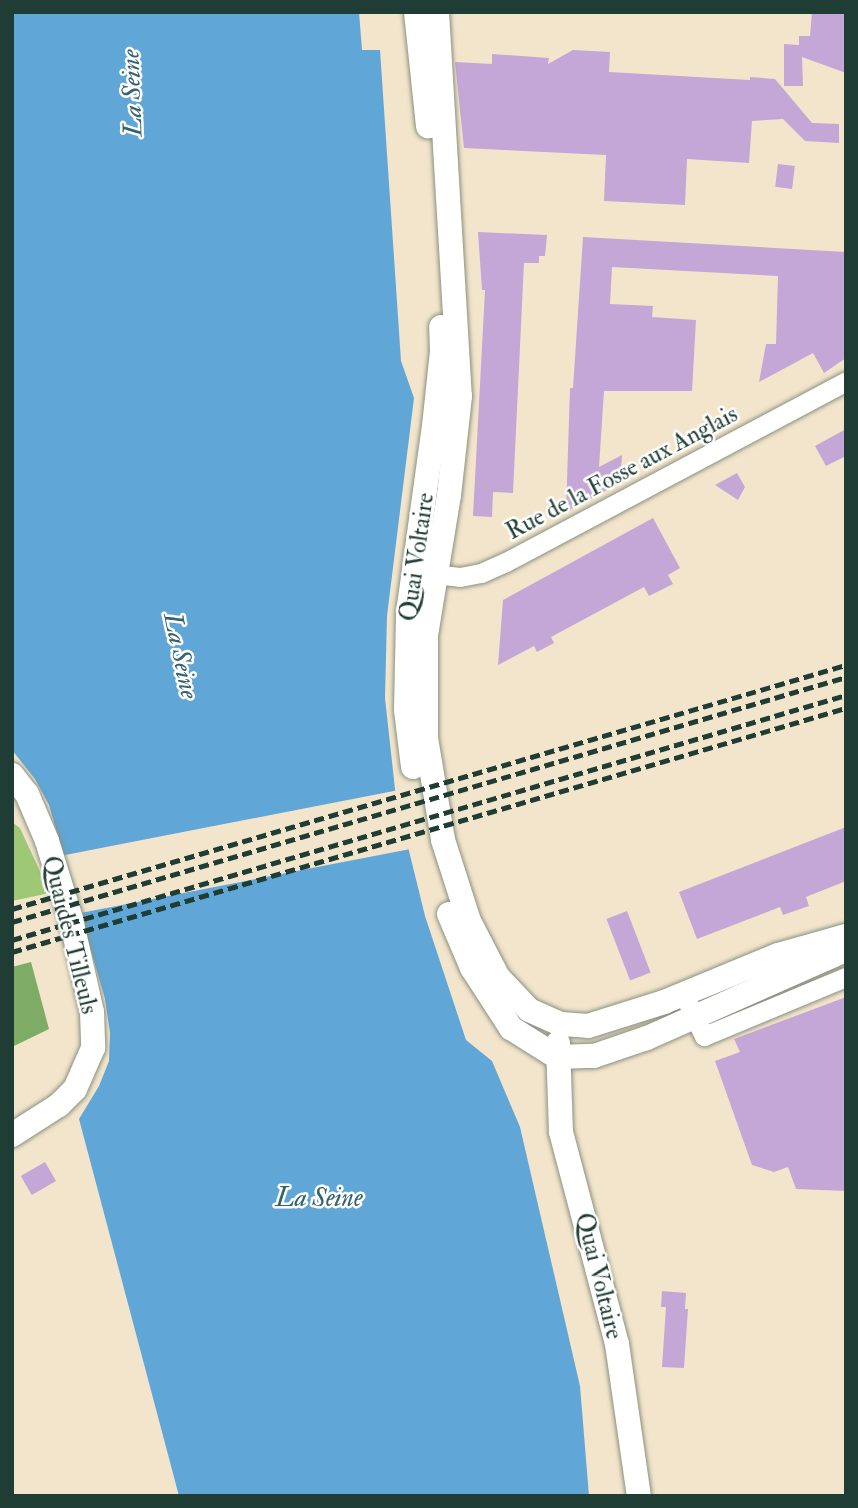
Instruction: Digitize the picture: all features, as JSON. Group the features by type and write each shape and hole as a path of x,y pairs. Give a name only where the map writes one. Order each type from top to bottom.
{"street":[{"name":"Quai Voltaire","path":"416,12 438,234 442,351 424,574 426,738 443,840 468,921 498,977 529,1010 561,1024 557,1057 561,1132 617,1344 639,1496"},
{"name":"Quai Voltaire","path":"437,12 460,396 405,664 410,752 428,847 449,915 472,968 511,1028 557,1057"},
{"name":"Rue de la Fosse aux Anglais","path":"424,574 460,578 481,573 506,562 846,381"},
{"name":"Quai des Tilleuls","path":"12,775 27,794 47,841 71,919 92,1012 93,1048 81,1079 59,1105 12,1135"},
{"path":"561,1024 588,1026 618,1018 778,955 846,936"},
{"path":"557,1057 594,1056 694,1018 846,950"},
{"path":"683,993 704,1036 846,977"}],"green space":[{"path":"12,822 20,828 50,893 12,901"},
{"path":"31,962 49,1029 12,1047 12,967"}],"water":[{"name":"La Seine","path":"12,12 359,12 362,50 380,50 401,361 414,398 387,616 385,698 396,798 425,916 466,1040 492,1061 520,1127 580,1386 589,1496 179,1496 79,1119 99,1086 109,1061 110,1033 105,999 49,805 35,779 12,750"}],"pier":[{"path":"399,790 410,849 73,915 61,856"}],"building":[{"path":"812,12 846,12 846,73 802,57 803,86 784,86 784,44 799,45 799,36 810,36"},
{"path":"573,50 610,52 609,72 775,79 812,123 839,124 839,143 805,141 783,119 752,121 749,163 687,159 685,205 604,201 606,155 464,148 455,62 492,64 492,54 549,58 548,64"},
{"path":"778,164 795,166 792,189 775,187"},
{"path":"478,232 547,235 545,256 539,256 539,263 524,263 513,493 493,492 492,517 473,516 485,290 482,290"},
{"path":"583,237 846,252 846,358 824,373 813,353 759,382 766,344 776,344 778,276 612,267 610,304 653,306 652,317 696,320 692,391 604,391 599,467 622,455 620,483 566,512 570,388 573,388"},
{"path":"846,429 846,456 826,466 815,446"},
{"path":"737,473 745,487 738,500 715,485"},
{"path":"653,518 680,568 668,575 673,584 649,596 644,587 551,637 554,643 537,652 534,646 498,665 503,600"},
{"path":"846,827 846,881 806,897 809,906 783,915 780,907 697,939 679,892"},
{"path":"627,911 651,973 630,981 606,919"},
{"path":"846,997 846,1191 796,1189 788,1167 774,1172 752,1165 715,1061 740,1052 734,1039"},
{"path":"45,1162 56,1181 32,1195 21,1176"},
{"path":"662,1291 686,1293 685,1309 688,1309 684,1368 662,1367 666,1307 661,1307"}],"railway":[{"path":"12,909 846,665"},
{"path":"12,922 846,677"},
{"path":"12,940 846,695"},
{"path":"12,952 846,708"}]}
